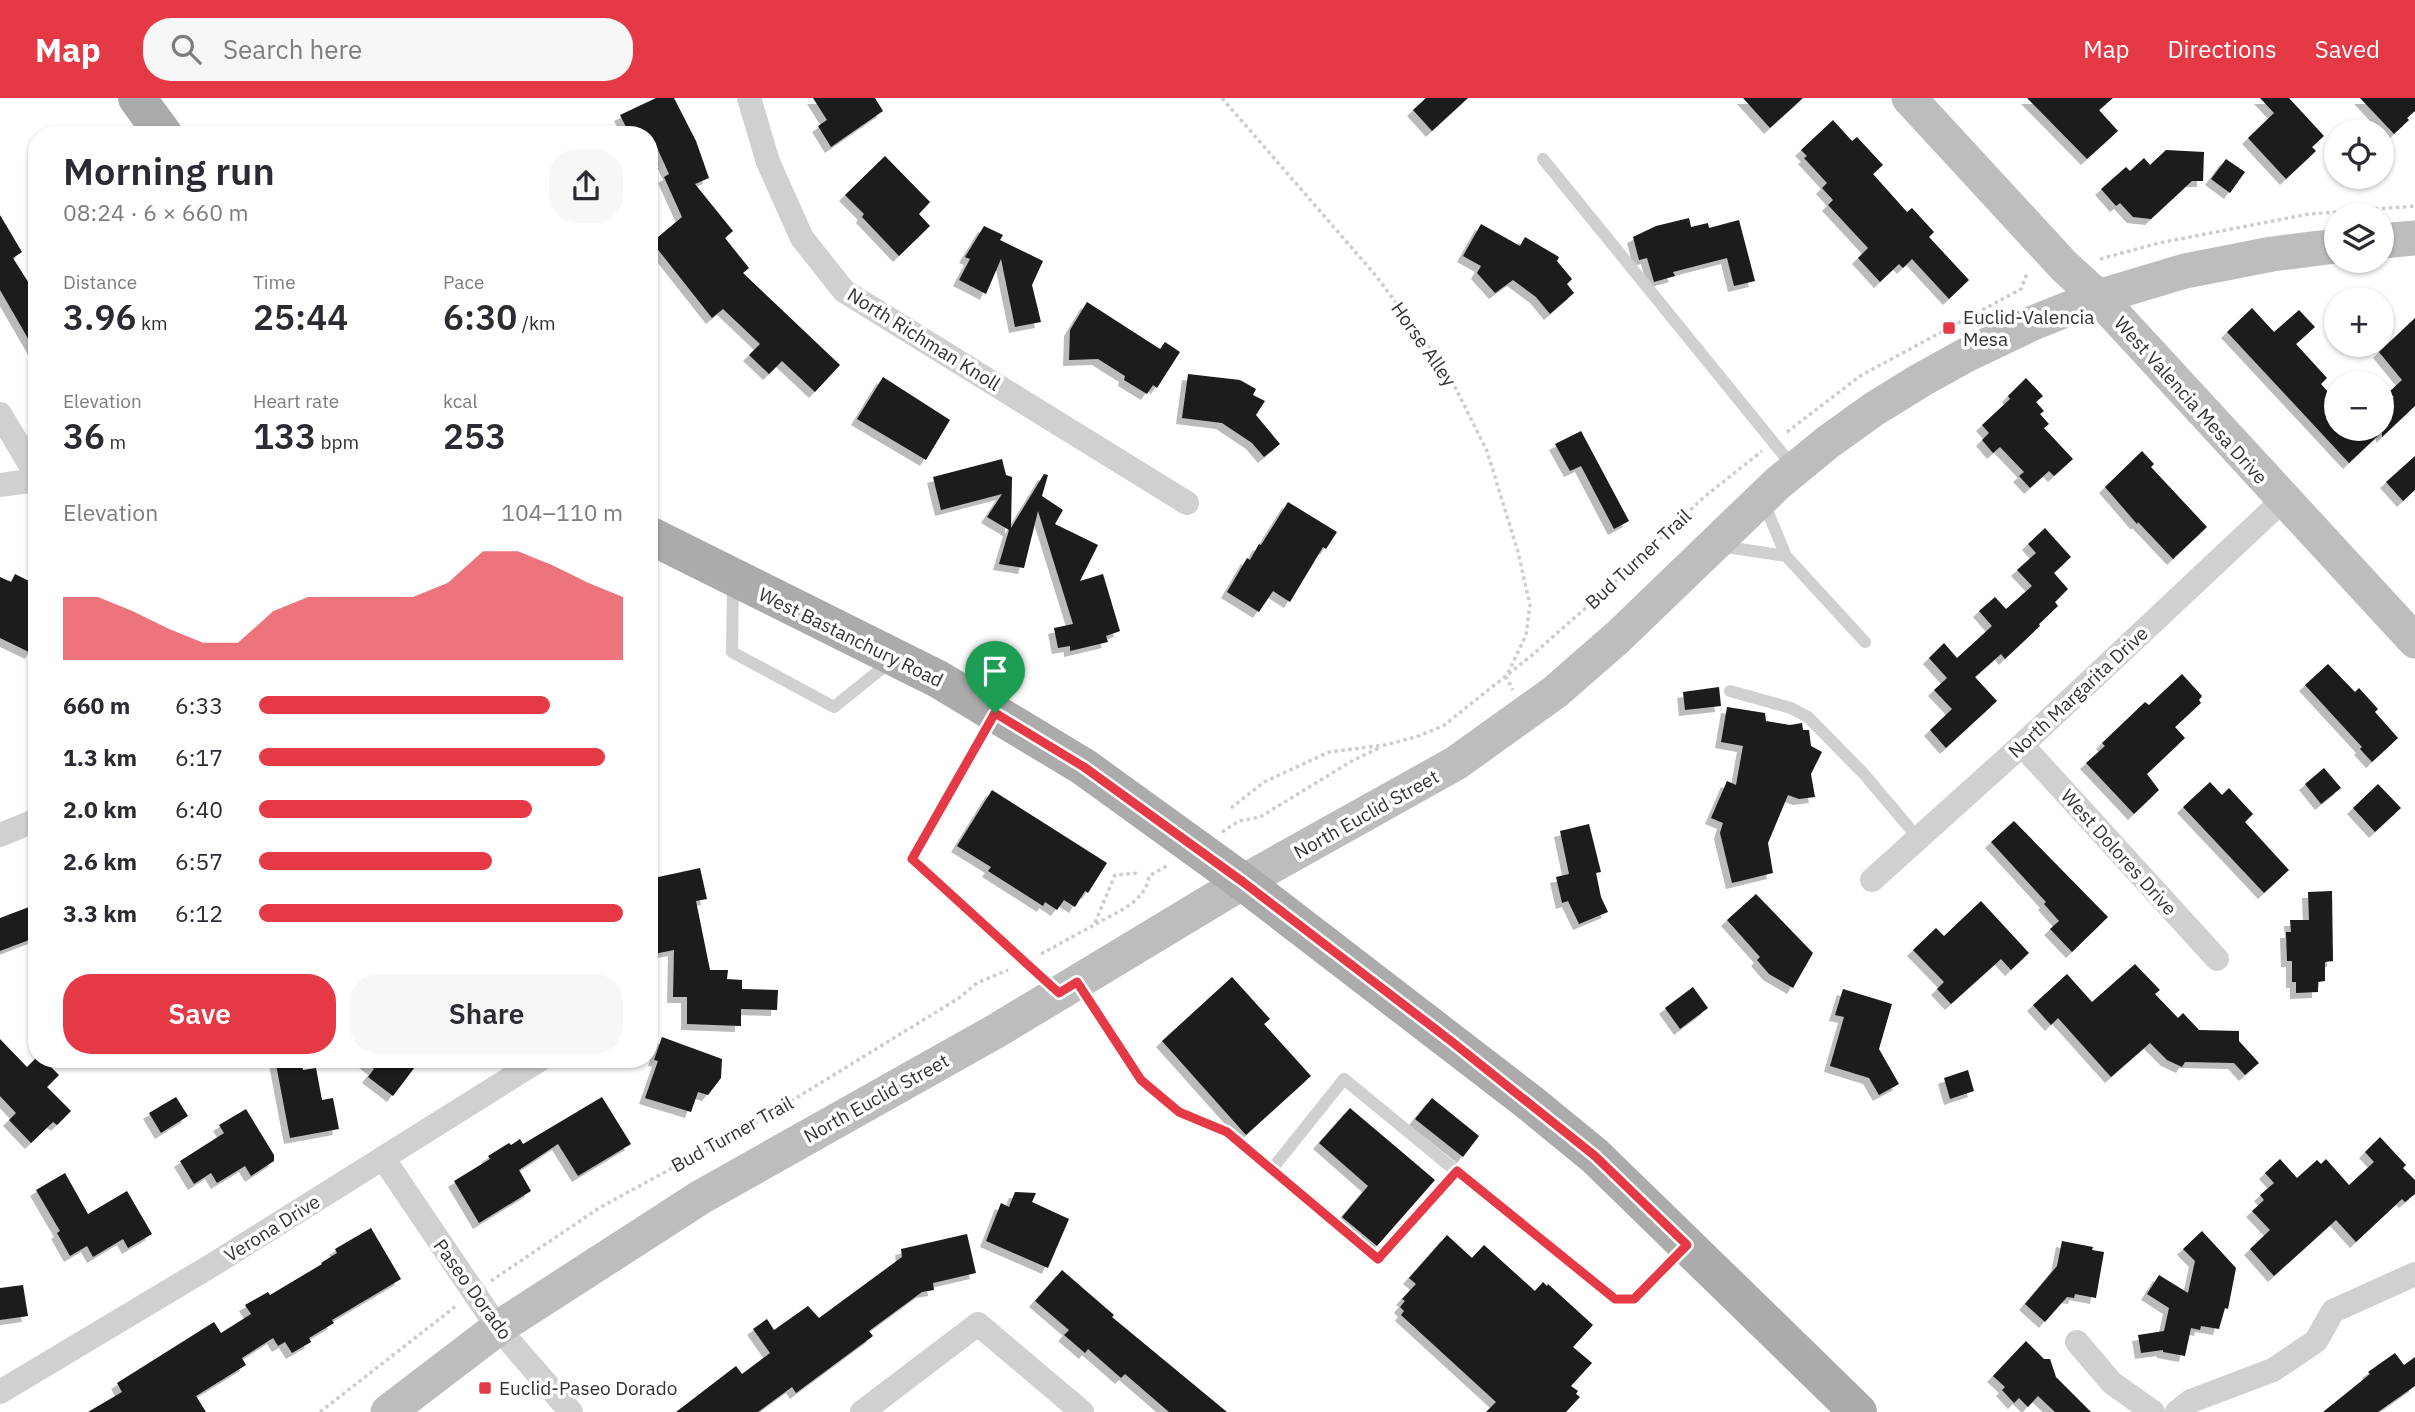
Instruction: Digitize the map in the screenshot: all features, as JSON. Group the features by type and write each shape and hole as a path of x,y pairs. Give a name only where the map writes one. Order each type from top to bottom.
{"main road":[{"path":"137,98 157,126"},
{"name":"West Valencia Mesa Drive","path":"1909,98 2064,266 2098,297 2415,641"},
{"path":"2394,240 2415,238"},
{"name":"North Euclid Street","path":"388,1412 498,1328 701,1197 996,1031 1243,882 1456,763 1555,692 1618,637 1795,469 1874,409 1921,380 2033,323 2098,297 2185,271 2272,254 2324,248"},
{"name":"West Bastanchury Road","path":"658,540 938,679 1084,767 1243,882 1595,1156 1858,1412"}],"street":[{"name":"North Richman Knoll","path":"749,98 768,162 802,238 844,291 1187,503"},
{"path":"0,414 28,462"},
{"path":"0,485 28,480"},
{"name":"North Margarita Drive","path":"1872,880 2022,746 2283,500"},
{"name":"West Dolores Drive","path":"2022,746 2217,960"},
{"path":"0,835 28,824"},
{"name":"Verona Drive","path":"0,1392 202,1271 527,1068"},
{"name":"Paseo Dorado","path":"383,1158 498,1328 572,1412"},
{"path":"2177,1412 2191,1401 2273,1370 2316,1341 2333,1311 2415,1274"},
{"path":"862,1412 978,1324 1082,1412"},
{"path":"2077,1342 2112,1383 2153,1412"}],"lane":[{"path":"1543,159 1795,469"},
{"path":"1762,499 1786,556 1865,642"},
{"path":"1713,545 1786,556"},
{"path":"733,579 732,652 834,707 895,658"},
{"path":"1730,691 1791,708 1808,717 1864,774 1918,838"},
{"path":"995,713 912,859 1025,963 1068,988 1141,1080 1179,1112 1227,1132 1378,1259 1457,1171"},
{"path":"1272,1169 1344,1079 1615,1299 1634,1299 1687,1245"}],"path":[{"name":"Horse Alley","path":"1222,98 1377,277 1448,373 1487,452 1518,552 1530,605 1526,635 1506,677"},
{"name":"Bud Turner Trail","path":"320,1412 473,1293 599,1208 762,1119 959,998 977,983 1025,963 1138,900 1148,886 1149,876 1239,821 1260,817 1352,761 1385,746 1443,726 1506,677 1613,584 1704,496 1773,442 1860,376 2021,289 2027,273"},
{"path":"1506,677 1525,713"},
{"name":"Bud Turner Trail","path":"1231,808 1264,782 1329,752 1385,746"},
{"path":"1094,925 1115,875 1139,873"}],"building":[{"path":"656,98 674,98 696,141 709,178 695,184 733,231 725,238 749,268 743,273 840,365 815,392 782,361 769,374 749,355 760,344 723,309 712,318 658,250 658,237 682,217 664,177 669,174 658,150 658,126 626,126 620,115"},
{"path":"813,98 875,98 883,111 831,147 818,126 827,120"},
{"path":"1426,98 1468,98 1432,131 1413,110"},
{"path":"1743,98 1803,98 1770,128"},
{"path":"2027,98 2113,98 2099,110 2118,131 2087,159"},
{"path":"2260,98 2289,98 2324,136 2312,147 2316,151 2286,179 2248,138 2274,113"},
{"path":"2360,98 2415,98 2415,111 2394,134 2394,119 2380,119"},
{"path":"1833,120 1852,141 1857,137 1883,165 1873,174 1907,212 1912,208 1934,232 1929,237 1969,280 1949,299 1912,259 1903,268 1899,264 1880,282 1858,258 1868,248 1828,205 1833,200 1822,188 1827,183 1804,158 1807,156 1801,150"},
{"path":"2166,150 2204,152 2203,181 2192,181 2151,219 2133,217 2120,203 2116,206 2101,189 2126,167 2130,171 2144,158 2150,165"},
{"path":"885,156 930,202 919,214 930,226 899,256 845,195"},
{"path":"2226,159 2245,172 2230,193 2211,179"},
{"path":"0,215 22,252 13,258 28,282 28,338 0,290"},
{"path":"1689,218 1691,227 1708,223 1709,228 1739,220 1755,281 1734,286 1727,258 1673,272 1675,276 1654,282 1647,258 1639,260 1633,237 1656,226"},
{"path":"1481,224 1520,246 1525,237 1559,257 1557,261 1572,279 1567,284 1574,293 1550,314 1536,297 1513,280 1495,293 1477,273 1481,266 1463,256"},
{"path":"984,226 1003,235 1000,240 1043,261 1032,285 1041,322 1015,327 1001,259 986,294 959,280 970,259 965,257"},
{"path":"1087,302 1160,349 1165,342 1180,352 1157,388 1153,385 1147,394 1098,359 1069,360 1070,330"},
{"path":"2252,308 2274,332 2299,310 2315,327 2296,344 2324,375 2321,384 2324,387 2324,436 2227,332"},
{"path":"2415,318 2415,406 2394,426 2394,387 2402,380 2383,357 2394,357 2394,338"},
{"path":"1188,374 1240,380 1256,389 1253,395 1265,401 1256,415 1280,444 1264,457 1252,443 1222,423 1182,418"},
{"path":"883,377 950,420 926,460 857,419"},
{"path":"2026,378 2043,396 2036,402 2044,411 2040,414 2049,424 2044,428 2073,459 2054,476 2049,471 2030,488 2019,476 2024,472 2000,447 1993,453 1982,440 1989,433 1982,425 2010,399 2008,396"},
{"path":"1581,431 1629,521 1614,529 1581,466 1570,471 1555,444"},
{"path":"2329,441 2372,441 2349,463"},
{"path":"2142,451 2154,464 2151,467 2207,527 2173,559 2138,522 2137,524 2105,487"},
{"path":"2415,456 2415,490 2403,501 2386,482"},
{"path":"1002,459 1006,475 1012,477 1011,528 1044,474 1048,475 1042,496 1063,510 1055,524 1098,545 1080,581 1103,574 1120,631 1106,636 1108,642 1070,651 1070,646 1058,648 1054,628 1073,624 1038,511 1024,568 999,564 1009,530 987,517 1002,494 941,510 933,477"},
{"path":"1288,502 1337,532 1326,549 1323,547 1290,602 1273,591 1259,612 1227,592 1247,558 1250,560 1259,544 1261,545"},
{"path":"2045,528 2071,557 2054,573 2068,589 2055,602 2058,606 2040,626 2005,659 2001,654 1975,677 1997,701 1946,748 1930,730 1952,709 1934,690 1947,678 1929,658 1944,643 1957,658 1992,626 1979,611 1995,597 2006,609 2032,586 2017,570 2036,553 2028,544"},
{"path":"15,574 28,580 28,652 0,638 0,577 11,582"},
{"path":"2328,664 2355,692 2359,688 2378,709 2375,712 2398,738 2372,762 2360,749 2362,747 2305,685"},
{"path":"2182,674 2202,696 2199,700 2201,703 2175,727 2185,738 2147,774 2159,790 2134,814 2086,763 2105,746 2102,743 2145,702 2149,705"},
{"path":"1719,687 1721,706 1685,710 1683,692"},
{"path":"1727,707 1765,713 1766,721 1790,725 1802,723 1803,730 1809,730 1811,746 1822,752 1811,774 1815,797 1799,799 1788,795 1768,843 1773,873 1732,883 1720,833 1723,823 1711,818 1727,781 1736,785 1743,746 1721,742"},
{"path":"2324,768 2341,788 2321,804 2305,784"},
{"path":"2210,782 2222,795 2229,788 2253,814 2245,822 2289,870 2264,893 2183,807"},
{"path":"2378,784 2401,808 2375,832 2353,808"},
{"path":"992,790 1107,863 1088,893 1085,891 1075,907 1064,900 1057,910 1045,902 1043,906 988,871 991,867 957,846"},
{"path":"2014,821 2108,917 2072,952 2050,929 2059,921 2044,904 2046,902 1991,842"},
{"path":"1589,824 1601,872 1596,873 1601,897 1608,912 1579,924 1568,901 1562,903 1556,877 1569,874 1560,831"},
{"path":"700,868 707,899 696,901 710,970 728,970 727,979 742,980 742,989 778,990 777,1010 741,1009 741,1026 687,1024 687,997 673,997 674,950 658,953 658,877"},
{"path":"2332,891 2333,961 2325,962 2325,981 2318,982 2318,992 2296,993 2296,982 2292,982 2292,961 2287,961 2286,932 2291,932 2290,920 2309,920 2308,892"},
{"path":"1756,894 1813,953 1793,988 1769,974 1757,960 1760,957 1727,920"},
{"path":"1981,901 2029,953 2011,970 2001,959 1951,1004 1937,989 1944,982 1913,950 1936,928 1944,936"},
{"path":"28,907 28,940 0,951 0,918"},
{"path":"2135,964 2160,990 2155,994 2178,1018 2183,1013 2199,1030 2239,1031 2239,1041 2259,1063 2245,1075 2234,1063 2185,1062 2182,1067 2167,1060 2150,1043 2111,1077 2058,1018 2051,1025 2033,1005 2067,974 2092,1002"},
{"path":"1232,977 1270,1019 1264,1024 1311,1076 1246,1135 1162,1041"},
{"path":"1693,987 1708,1008 1680,1029 1665,1008"},
{"path":"1843,989 1892,1004 1879,1049 1899,1084 1879,1095 1869,1078 1830,1066 1844,1017 1835,1015"},
{"path":"662,1037 722,1059 721,1078 708,1095 698,1092 691,1112 645,1098 656,1068 658,1068 658,1048"},
{"path":"0,1039 28,1068 52,1068 59,1075 47,1087 71,1111 57,1125 53,1122 31,1143 9,1120 16,1113 0,1096"},
{"path":"277,1068 316,1068 322,1100 333,1098 339,1129 290,1138"},
{"path":"414,1068 393,1096 368,1077 374,1069"},
{"path":"1968,1070 1974,1091 1950,1099 1944,1078"},
{"path":"176,1097 188,1116 161,1133 149,1113"},
{"path":"602,1097 631,1144 578,1176 558,1144 519,1170 531,1191 479,1223 454,1181 490,1159 488,1156 509,1143 511,1145 520,1139 523,1144"},
{"path":"1432,1098 1479,1136 1463,1157 1415,1119"},
{"path":"1350,1108 1435,1180 1377,1246 1342,1217 1368,1186 1319,1143"},
{"path":"246,1109 274,1155 274,1161 251,1176 245,1166 217,1183 211,1173 194,1184 180,1161 224,1133 219,1125"},
{"path":"2380,1137 2406,1165 2403,1168 2415,1180 2415,1194 2405,1202 2402,1199 2356,1242 2336,1220 2274,1276 2250,1249 2270,1230 2252,1211 2264,1200 2260,1195 2274,1183 2265,1173 2280,1159 2297,1178 2317,1160 2321,1164 2326,1159 2349,1185 2374,1162 2365,1152"},
{"path":"65,1173 88,1214 127,1191 152,1234 128,1248 123,1239 93,1257 87,1246 70,1256 57,1233 60,1231 36,1190"},
{"path":"1015,1192 1036,1193 1032,1202 1069,1219 1048,1268 986,1241 1001,1203 1009,1207"},
{"path":"371,1228 401,1279 332,1320 334,1323 309,1338 311,1342 292,1353 285,1342 278,1346 273,1338 242,1358 246,1365 196,1396 206,1412 88,1412 122,1392 117,1383 214,1322 221,1333 251,1314 245,1305 268,1292 270,1295 322,1264 337,1253 335,1249"},
{"path":"2202,1231 2236,1268 2228,1309 2225,1308 2219,1329 2201,1326 2200,1330 2191,1328 2185,1356 2163,1350 2141,1353 2138,1335 2164,1331 2169,1308 2147,1294 2159,1275 2188,1293 2195,1261 2183,1249"},
{"path":"967,1234 976,1273 933,1283 934,1290 922,1292 869,1331 873,1336 796,1393 792,1387 758,1412 676,1412 736,1366 742,1374 770,1353 753,1329 767,1319 774,1330 808,1306 819,1318 902,1257 901,1249"},
{"path":"1447,1235 1472,1258 1484,1245 1535,1291 1543,1282 1547,1286 1548,1284 1593,1325 1573,1347 1592,1363 1571,1386 1578,1391 1576,1394 1580,1397 1566,1412 1486,1412 1496,1402 1401,1315 1404,1311 1400,1307 1405,1301 1402,1299 1416,1284 1409,1278"},
{"path":"2062,1241 2104,1252 2096,1298 2075,1294 2074,1298 2067,1297 2045,1322 2025,1304 2057,1266"},
{"path":"1062,1270 1114,1315 1112,1317 1227,1412 1169,1412 1125,1374 1121,1378 1088,1349 1085,1353 1064,1335 1069,1330 1035,1301"},
{"path":"23,1285 28,1316 0,1320 0,1288"},
{"path":"2026,1341 2044,1359 2050,1359 2056,1377 2091,1412 2055,1412 2038,1396 2028,1407 2019,1398 2014,1403 2002,1390 2005,1387 1993,1376"},
{"path":"2395,1353 2404,1365 2415,1357 2415,1386 2378,1412 2323,1412 2370,1374 2368,1372"}],"place":[{"name":"Euclid-Valencia Mesa","path":"1949,328"},
{"name":"Euclid-Paseo Dorado","path":"485,1388"}],"route":[{"path":"995,713 1084,767 1243,882 1451,1041 1595,1156 1687,1245 1634,1299 1615,1299 1457,1171 1378,1259 1227,1132 1179,1112 1141,1080 1077,982 1059,993 912,859 995,713"}]}
